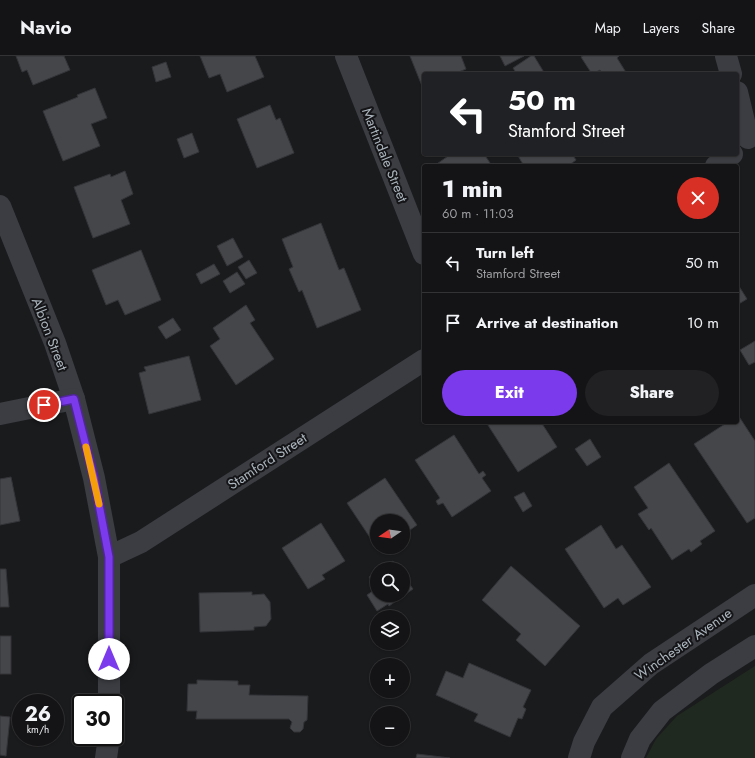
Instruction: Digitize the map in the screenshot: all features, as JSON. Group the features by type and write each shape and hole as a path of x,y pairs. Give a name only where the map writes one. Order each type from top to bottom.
{"street":[{"name":"Martindale Street","path":"346,56 422,249"},
{"path":"726,56 730,72"},
{"path":"739,102 747,143"},
{"path":"719,164 729,156"},
{"name":"Albion Street","path":"0,206 55,343 74,399 94,478 109,557 109,694"},
{"name":"Stamford Street","path":"109,557 141,542 422,361"},
{"path":"0,414 74,399"},
{"name":"Winchester Avenue","path":"579,758 584,742 602,707 651,664 755,595"},
{"path":"632,758 640,739 662,711 711,674 755,646"},
{"path":"106,758 108,746"}],"green space":[{"path":"755,666 755,758 646,758 656,739 677,716"}],"building":[{"path":"16,56 64,56 70,70 33,85 27,70 22,72"},
{"path":"200,56 255,56 264,77 227,92 220,74 209,78"},
{"path":"410,56 461,56 466,69 459,72 422,72 422,86"},
{"path":"500,56 524,56 505,66"},
{"path":"531,56 534,56 544,72 516,72 513,68"},
{"path":"619,56 617,58 626,72 602,72 600,70 591,72 581,57"},
{"path":"166,62 171,77 156,82 152,67"},
{"path":"95,88 107,118 91,124 100,146 63,161 43,111 78,97 77,95"},
{"path":"270,105 276,120 280,118 294,153 257,168 237,119"},
{"path":"192,133 199,152 184,158 177,139"},
{"path":"448,156 485,156 491,164 437,164"},
{"path":"518,156 573,156 576,160 571,164 523,164"},
{"path":"125,171 133,194 121,200 130,224 93,238 74,187 110,174 111,177"},
{"path":"321,223 339,270 344,268 361,310 317,328 302,290 299,292 289,269 293,267 282,239"},
{"path":"233,238 243,257 227,266 217,246"},
{"path":"141,250 161,300 125,315 118,300 106,305 92,270"},
{"path":"249,260 257,273 246,279 238,267"},
{"path":"214,264 220,274 201,284 196,274"},
{"path":"237,272 245,284 230,293 223,281"},
{"path":"739,286 747,299 739,304"},
{"path":"246,305 255,320 250,323 274,359 236,385 210,346 220,339 213,328"},
{"path":"173,318 181,330 166,339 158,327"},
{"path":"755,341 755,362 749,365 740,350"},
{"path":"189,356 201,400 149,414 139,373 146,371 144,367"},
{"path":"739,417 755,441 755,518 747,523 694,444 725,424 739,424"},
{"path":"487,424 542,424 557,447 518,472"},
{"path":"454,435 479,474 483,471 486,475 482,478 491,491 452,517 443,503 438,505 436,501 440,498 415,460"},
{"path":"590,439 601,457 587,466 575,449"},
{"path":"669,463 715,531 700,541 702,544 691,552 689,549 672,560 651,528 649,530 638,514 648,508 634,487"},
{"path":"11,477 20,521 0,525 0,479"},
{"path":"385,478 410,514 370,514 370,538 347,503"},
{"path":"524,492 532,506 523,512 514,497"},
{"path":"410,515 417,525 410,530"},
{"path":"321,523 345,561 322,575 325,579 308,589 282,548"},
{"path":"601,525 616,549 622,545 651,587 623,605 618,598 604,608 565,549"},
{"path":"511,566 580,626 545,666 516,640 521,634 482,600"},
{"path":"0,569 6,569 9,607 0,607"},
{"path":"252,592 252,595 264,594 270,602 271,619 266,626 254,627 254,630 200,632 199,593"},
{"path":"370,593 370,600 367,595"},
{"path":"371,602 395,602 389,606 388,604 376,610"},
{"path":"0,636 11,636 11,674 0,674"},
{"path":"469,663 531,690 523,707 526,709 522,719 518,718 510,737 474,721 478,714 436,695 446,671 463,678"},
{"path":"197,680 238,681 238,685 250,685 249,695 308,696 307,720 304,722 303,729 300,732 294,732 290,728 292,722 289,719 196,719 197,711 187,711 188,684 197,684"},
{"path":"0,716 10,717 6,756 0,755"},
{"path":"417,754 450,758 416,758"}],"slow traffic":[{"path":"86,447 99,504"}],"route":[{"path":"44,405 74,399 94,478 109,557 109,659"}]}
